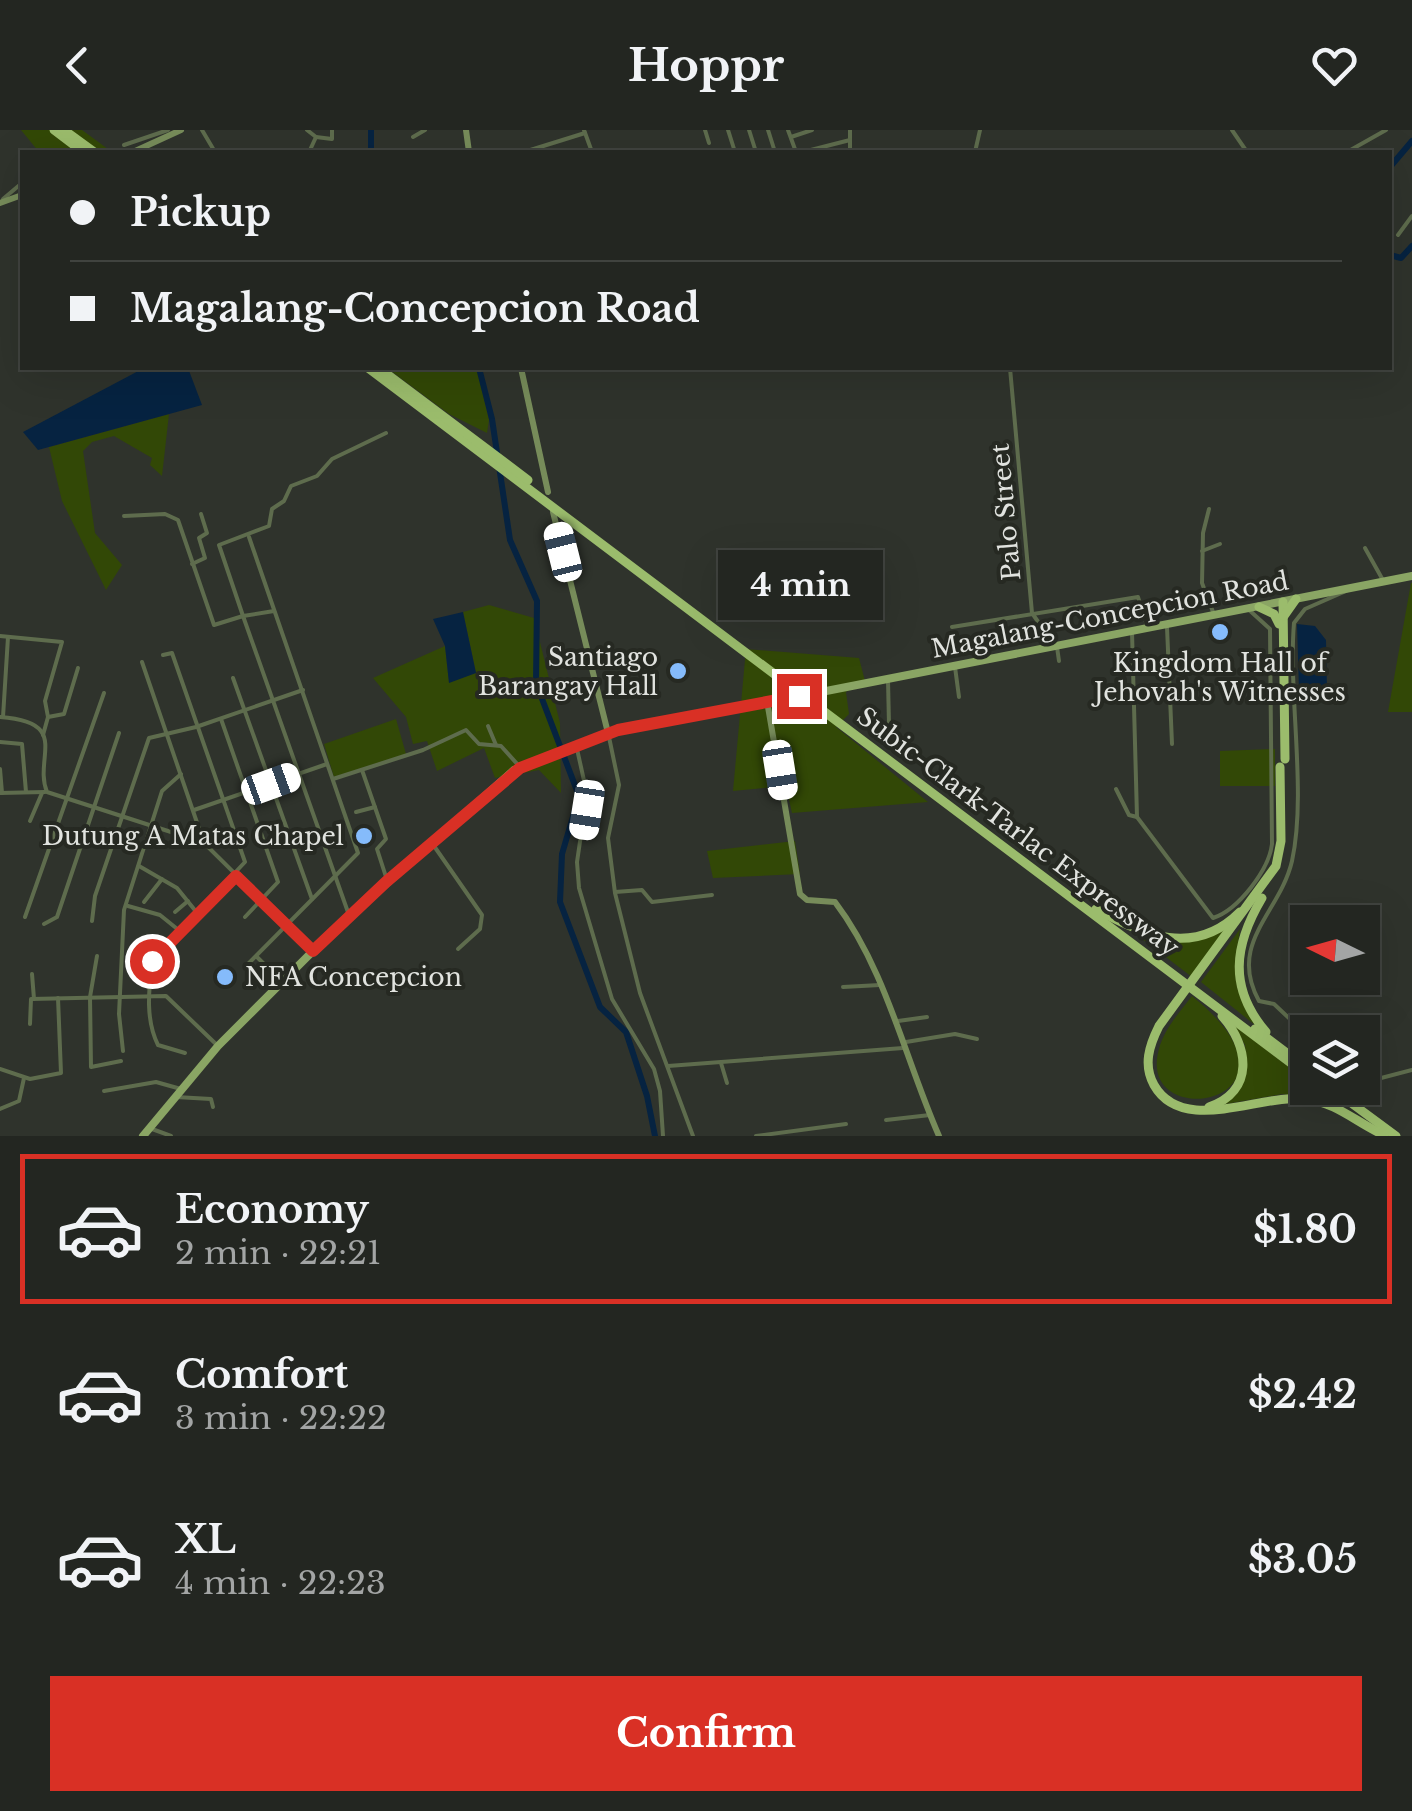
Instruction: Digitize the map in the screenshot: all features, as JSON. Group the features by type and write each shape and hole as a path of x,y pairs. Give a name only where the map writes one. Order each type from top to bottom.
{"highway":[{"path":"54,130 80,150"},
{"path":"64,130 91,150"},
{"name":"Subic-Clark-Tarlac Expressway","path":"371,370 544,494 556,508 800,691 815,697 1290,1055"},
{"name":"Subic-Clark-Tarlac Expressway","path":"381,370 474,444"},
{"path":"1281,624 1296,599"},
{"path":"1281,602 1283,763 1279,856 1241,938 1238,981 1256,1020 1290,1054"},
{"path":"1259,606 1274,614 1281,624"},
{"name":"Subic-Clark-Tarlac Expressway","path":"815,697 1290,1062"},
{"path":"1096,909 1152,937 1188,939 1222,927 1259,897"},
{"path":"1259,897 1180,1001 1148,1054 1154,1084 1174,1106 1200,1112 1271,1099 1304,1099 1340,1109 1385,1135"},
{"path":"1180,1001 1154,1047 1156,1078 1180,1104 1214,1105 1238,1084 1243,1049 1232,1028 1198,993"},
{"path":"1345,1105 1385,1135"},
{"path":"1355,1105 1396,1136"}],"main road":[{"name":"Magalang-Concepcion Road","path":"815,697 1412,576"},
{"path":"142,1136 218,1046 313,951 388,880 520,768 608,734 768,702 800,691"}],"street":[{"path":"124,145 168,130"},
{"path":"137,150 181,130"},
{"path":"306,130 330,142 332,130"},
{"path":"413,137 425,130"},
{"path":"705,130 710,143"},
{"path":"788,130 795,150"},
{"path":"791,137 812,130"},
{"path":"850,130 850,150"},
{"path":"1350,150 1386,130"},
{"path":"530,150 584,132"},
{"path":"310,150 316,137"},
{"path":"811,150 850,140"},
{"path":"0,203 20,184"},
{"path":"1398,235 1412,216"},
{"path":"520,370 544,494"},
{"name":"Palo Street","path":"1010,370 1032,612 1041,626 1044,650"},
{"path":"349,916 218,547 269,526 272,509 284,502 291,486 317,476 332,459 386,433"},
{"path":"556,508 619,786 608,838 614,892 640,993 693,1136"},
{"path":"1209,509 1202,552 1203,588 1212,601 1214,616"},
{"path":"192,564 205,556 199,538 207,533 201,514"},
{"path":"124,516 172,516 214,625 274,611"},
{"path":"246,966 358,853 249,537"},
{"path":"1202,552 1220,544"},
{"path":"1365,548 1371,566 1384,582"},
{"path":"1305,609 1350,588"},
{"path":"1290,1019 1274,1004 1259,1001 1247,970 1253,936 1293,859 1294,628 1305,609 1323,594"},
{"path":"952,627 1140,598 1147,630"},
{"path":"1132,632 1137,816 1213,918 1230,907 1266,864 1272,828 1270,629 1248,609"},
{"path":"1167,626 1172,744"},
{"path":"0,636 63,643 45,701 48,717 42,736"},
{"path":"8,636 2,718 26,720 42,736 48,753 45,792 30,821"},
{"path":"1058,647 1059,661"},
{"path":"163,655 172,653 245,862 236,876 152,961 149,994 156,1042 185,1053"},
{"path":"142,662 204,843 313,951"},
{"path":"955,666 959,697"},
{"path":"48,717 64,714 78,668"},
{"path":"232,678 312,898"},
{"path":"888,680 889,725"},
{"path":"92,921 95,896 147,740 303,690"},
{"path":"25,917 104,693"},
{"path":"768,702 800,894 807,900 836,903 880,985 939,1136"},
{"path":"221,719 278,882 245,917"},
{"path":"488,726 496,745 520,768"},
{"path":"333,779 423,750 463,730 480,744 496,745"},
{"path":"44,924 57,917 120,733"},
{"path":"0,742 22,744 26,792"},
{"path":"577,745 576,755 588,794 577,862 578,888 612,998 654,1069 660,1091 663,1136"},
{"path":"194,810 328,764"},
{"path":"0,769 1,793 45,792 204,843"},
{"path":"362,770 389,837 377,849 388,880"},
{"path":"123,1051 120,995 126,905 165,784 181,774"},
{"path":"1116,790 1129,815 1137,816"},
{"path":"356,812 375,807"},
{"path":"431,842 482,916 480,929 458,950"},
{"path":"139,866 162,878 198,914"},
{"path":"144,902 162,878"},
{"path":"614,892 642,890 652,902 712,895"},
{"path":"176,912 188,901"},
{"path":"126,905 160,915 181,932"},
{"path":"97,956 90,998 91,1067 121,1061"},
{"path":"256,956 282,982"},
{"path":"32,974 34,999"},
{"path":"844,987 880,985"},
{"path":"30,1024 29,1002 34,999 149,994 170,998 218,1046"},
{"path":"0,1069 24,1077 44,1078 63,1070 58,998"},
{"path":"894,1024 926,1017"},
{"path":"668,1066 902,1045 955,1034 977,1038"},
{"path":"721,1063 728,1083"},
{"path":"1380,1078 1412,1070"},
{"path":"0,1109 20,1101 24,1077"},
{"path":"104,1091 156,1082 181,1089"},
{"path":"174,1097 210,1099 213,1107"},
{"path":"886,1120 930,1115"},
{"path":"756,1136 846,1124"},
{"path":"149,1128 171,1136"}],"green space":[{"path":"21,130 82,130 109,150 37,150"},
{"path":"390,370 477,370 489,420 487,433 449,414"},
{"path":"169,414 162,476 150,465 152,458 114,436 92,442 83,451 95,533 122,565 106,590 62,501 49,447"},
{"path":"1411,583 1412,712 1388,712"},
{"path":"489,605 534,618 560,723 561,793 539,770 495,778 484,748 437,771 427,741 413,744 406,717 373,678 445,646 449,682 476,673 463,612"},
{"path":"746,649 859,658 865,681 846,692 849,714 836,727 928,802 792,813 786,786 733,791"},
{"path":"396,719 406,754 334,777 324,744"},
{"path":"1275,749 1275,786 1220,786 1220,751"},
{"path":"795,841 800,874 713,878 707,851"},
{"path":"1232,923 1192,977 1137,935 1167,941"},
{"path":"1240,929 1235,965 1255,1025 1201,982"},
{"path":"1192,996 1228,1033 1239,1062 1233,1083 1216,1095 1194,1099 1172,1092 1159,1076 1161,1042"},
{"path":"1233,1024 1290,1068 1290,1095 1220,1105 1247,1070 1245,1045"}],"water":[{"path":"140,370 189,370 202,405 38,450 23,432"},
{"path":"463,612 476,673 449,683 445,646 433,619"},
{"path":"1297,624 1315,626 1326,640 1327,692 1299,690"}],"waterway":[{"path":"371,130 371,150"},
{"path":"1392,165 1412,141"},
{"path":"1392,256 1401,258 1412,246"},
{"path":"480,370 492,419 510,540 537,601 536,683 579,796 562,854 560,902 600,1007 626,1032 647,1096 655,1136"}],"place":[{"name":"Kingdom Hall of Jehovah's Witnesses","path":"1220,632"},
{"name":"Santiago Barangay Hall","path":"678,671"},
{"name":"Dutung A Matas Chapel","path":"364,836"},
{"name":"NFA Concepcion","path":"225,977"}],"route":[{"path":"152,961 236,876 313,951 514,770 618,730 799,696"}]}
